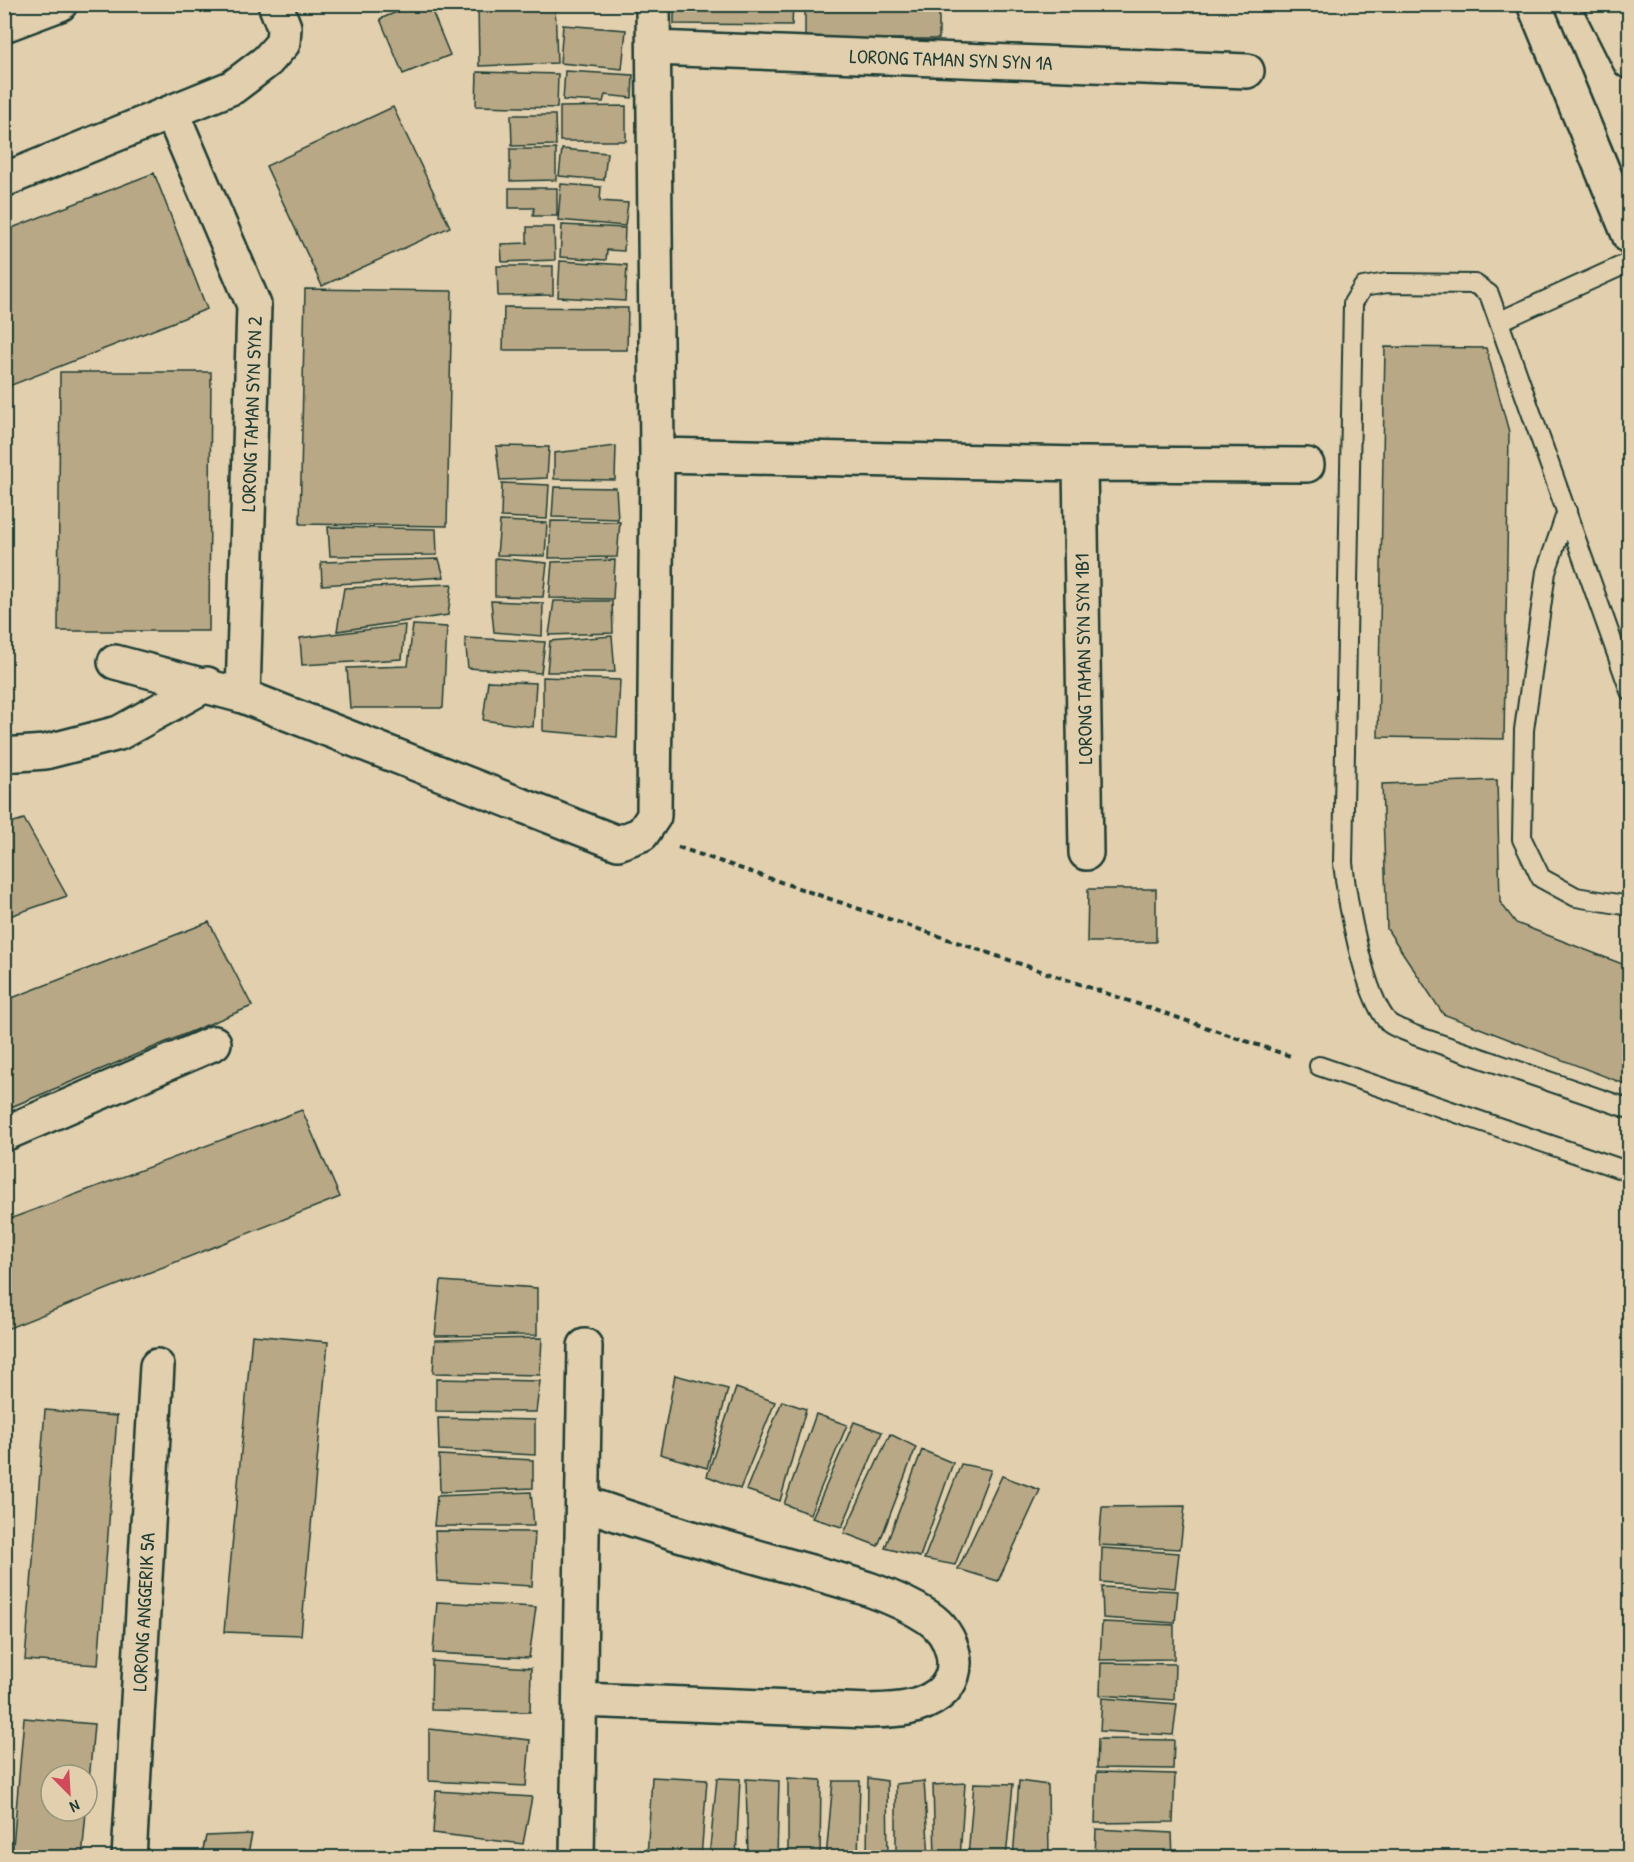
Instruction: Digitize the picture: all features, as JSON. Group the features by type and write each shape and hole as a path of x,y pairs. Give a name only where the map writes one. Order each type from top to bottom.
{"street":[{"path":"4,26 60,4"},
{"path":"4,180 232,87 267,62 283,43 284,27 275,4"},
{"path":"115,662 207,684 243,696 618,843 642,834 654,816 657,455 653,4"},
{"path":"1534,4 1628,216"},
{"path":"1601,4 1629,62"},
{"name":"LORONG TAMAN SYN SYN 1A","path":"654,48 1247,71"},
{"name":"LORONG TAMAN SYN SYN 2","path":"172,113 254,305 243,696"},
{"path":"657,455 1080,464 1306,465"},
{"name":"LORONG TAMAN SYN SYN 1B1","path":"1080,464 1086,853"},
{"path":"4,755 45,752 119,733 207,684"},
{"path":"4,1134 214,1043"},
{"path":"577,1857 585,1346"},
{"name":"LORONG ANGGERIK 5A","path":"129,1857 157,1366"},
{"path":"581,1700 870,1711 906,1710 924,1703 947,1687 954,1660 951,1643 941,1628 908,1605 849,1583 668,1532 584,1503"}],"lane":[{"path":"1500,321 1629,262"},
{"path":"1629,691 1490,294 1474,284 1387,283 1363,287 1353,303 1343,863 1348,910 1375,1001 1390,1024 1629,1109"},
{"path":"1567,511 1546,572 1524,730 1522,839 1541,878 1576,897 1629,906"},
{"path":"1319,1066 1629,1172"}],"path":[{"path":"642,834 1319,1066"}],"building":[{"path":"416,4 429,4 450,55 403,74 380,19"},
{"path":"478,4 555,4 557,63 479,66"},
{"path":"674,4 793,4 792,25 674,24"},
{"path":"805,4 939,4 939,39 805,39"},
{"path":"563,25 626,30 622,69 560,63"},
{"path":"565,71 633,75 632,98 605,95 603,102 563,100"},
{"path":"477,72 558,74 557,108 476,106"},
{"path":"626,106 626,141 560,141 560,107"},
{"path":"393,107 450,227 322,286 266,166"},
{"path":"511,115 555,115 556,145 512,146"},
{"path":"510,149 556,149 556,180 510,181"},
{"path":"562,149 607,153 604,180 559,176"},
{"path":"154,173 207,309 4,388 4,231"},
{"path":"561,184 601,187 600,201 628,203 625,226 558,220"},
{"path":"509,188 557,188 557,216 533,216 534,208 509,208"},
{"path":"562,225 625,228 624,251 607,250 606,260 560,257"},
{"path":"527,227 554,227 555,260 502,262 501,244 527,243"},
{"path":"560,261 627,265 625,301 558,297"},
{"path":"497,266 553,266 553,295 498,296"},
{"path":"305,289 452,291 447,526 300,524"},
{"path":"504,307 628,308 627,350 503,350"},
{"path":"1385,347 1486,348 1509,432 1504,739 1378,737"},
{"path":"60,372 211,372 209,631 58,631"},
{"path":"496,446 549,447 547,478 500,480"},
{"path":"616,446 615,480 554,479 554,453"},
{"path":"502,483 549,485 547,519 501,517"},
{"path":"554,487 616,488 618,519 552,517"},
{"path":"500,521 547,523 545,556 497,555"},
{"path":"551,521 620,522 617,557 549,558"},
{"path":"328,527 436,529 437,555 330,556"},
{"path":"495,558 547,563 543,597 495,596"},
{"path":"439,559 444,577 322,585 321,562"},
{"path":"615,560 613,599 549,598 552,562"},
{"path":"452,584 448,615 337,631 344,588"},
{"path":"491,601 543,603 542,636 494,632"},
{"path":"554,601 612,601 613,633 549,635"},
{"path":"405,625 402,659 302,665 300,638"},
{"path":"413,625 447,627 443,708 350,708 347,668 408,666"},
{"path":"612,636 615,672 547,672 550,641"},
{"path":"465,638 545,642 541,673 468,668"},
{"path":"543,677 620,680 617,737 543,731"},
{"path":"488,681 536,683 533,727 483,720"},
{"path":"1497,780 1500,902 1516,923 1630,967 1630,1086 1443,1014 1387,929 1382,784"},
{"path":"24,819 67,896 4,918 4,825"},
{"path":"1088,889 1156,889 1156,942 1087,942"},
{"path":"209,922 252,1006 4,1110 4,1001"},
{"path":"302,1110 340,1197 4,1330 4,1221"},
{"path":"441,1281 537,1288 537,1335 435,1336"},
{"path":"252,1335 328,1342 301,1635 224,1632"},
{"path":"542,1338 540,1375 433,1373 435,1340"},
{"path":"675,1375 728,1389 707,1468 660,1454"},
{"path":"436,1379 540,1381 536,1412 436,1411"},
{"path":"736,1388 775,1402 740,1489 707,1476"},
{"path":"782,1401 806,1409 780,1501 746,1490"},
{"path":"45,1410 117,1416 98,1665 25,1660"},
{"path":"816,1414 847,1425 810,1514 784,1504"},
{"path":"438,1418 535,1420 535,1455 439,1450"},
{"path":"854,1422 882,1432 842,1527 812,1518"},
{"path":"890,1434 916,1447 878,1546 844,1533"},
{"path":"922,1450 953,1463 920,1557 885,1548"},
{"path":"439,1455 533,1460 533,1488 440,1492"},
{"path":"961,1464 991,1470 955,1565 924,1559"},
{"path":"1002,1476 1040,1490 998,1581 958,1569"},
{"path":"531,1492 534,1526 434,1526 437,1496"},
{"path":"1185,1506 1180,1549 1099,1545 1102,1507"},
{"path":"435,1531 535,1532 532,1586 437,1581"},
{"path":"1102,1548 1179,1553 1175,1588 1101,1582"},
{"path":"1102,1587 1178,1591 1175,1623 1103,1618"},
{"path":"437,1602 536,1607 529,1658 433,1653"},
{"path":"1102,1622 1174,1625 1174,1659 1100,1660"},
{"path":"432,1661 531,1668 530,1712 431,1710"},
{"path":"1101,1663 1175,1664 1174,1700 1100,1695"},
{"path":"1102,1698 1177,1704 1173,1735 1100,1731"},
{"path":"24,1718 94,1724 91,1763 39,1763 39,1823 85,1823 82,1858 12,1858"},
{"path":"429,1729 530,1740 526,1786 429,1781"},
{"path":"1098,1739 1174,1740 1173,1769 1097,1768"},
{"path":"1097,1772 1175,1774 1173,1822 1095,1823"},
{"path":"652,1777 707,1780 701,1858 647,1858"},
{"path":"717,1778 740,1779 736,1858 709,1858"},
{"path":"788,1778 821,1780 820,1858 788,1858"},
{"path":"868,1778 887,1781 888,1858 867,1858"},
{"path":"746,1779 779,1781 777,1858 748,1858"},
{"path":"833,1781 860,1781 858,1858 826,1858"},
{"path":"924,1781 929,1858 896,1858 896,1784"},
{"path":"1019,1781 1048,1785 1049,1858 1013,1858"},
{"path":"965,1783 960,1858 935,1858 933,1785"},
{"path":"974,1783 1013,1784 1006,1858 968,1858"},
{"path":"436,1791 532,1797 523,1844 433,1833"},
{"path":"1096,1829 1172,1833 1173,1858 1095,1858"},
{"path":"252,1834 247,1858 201,1858 206,1836"}]}
